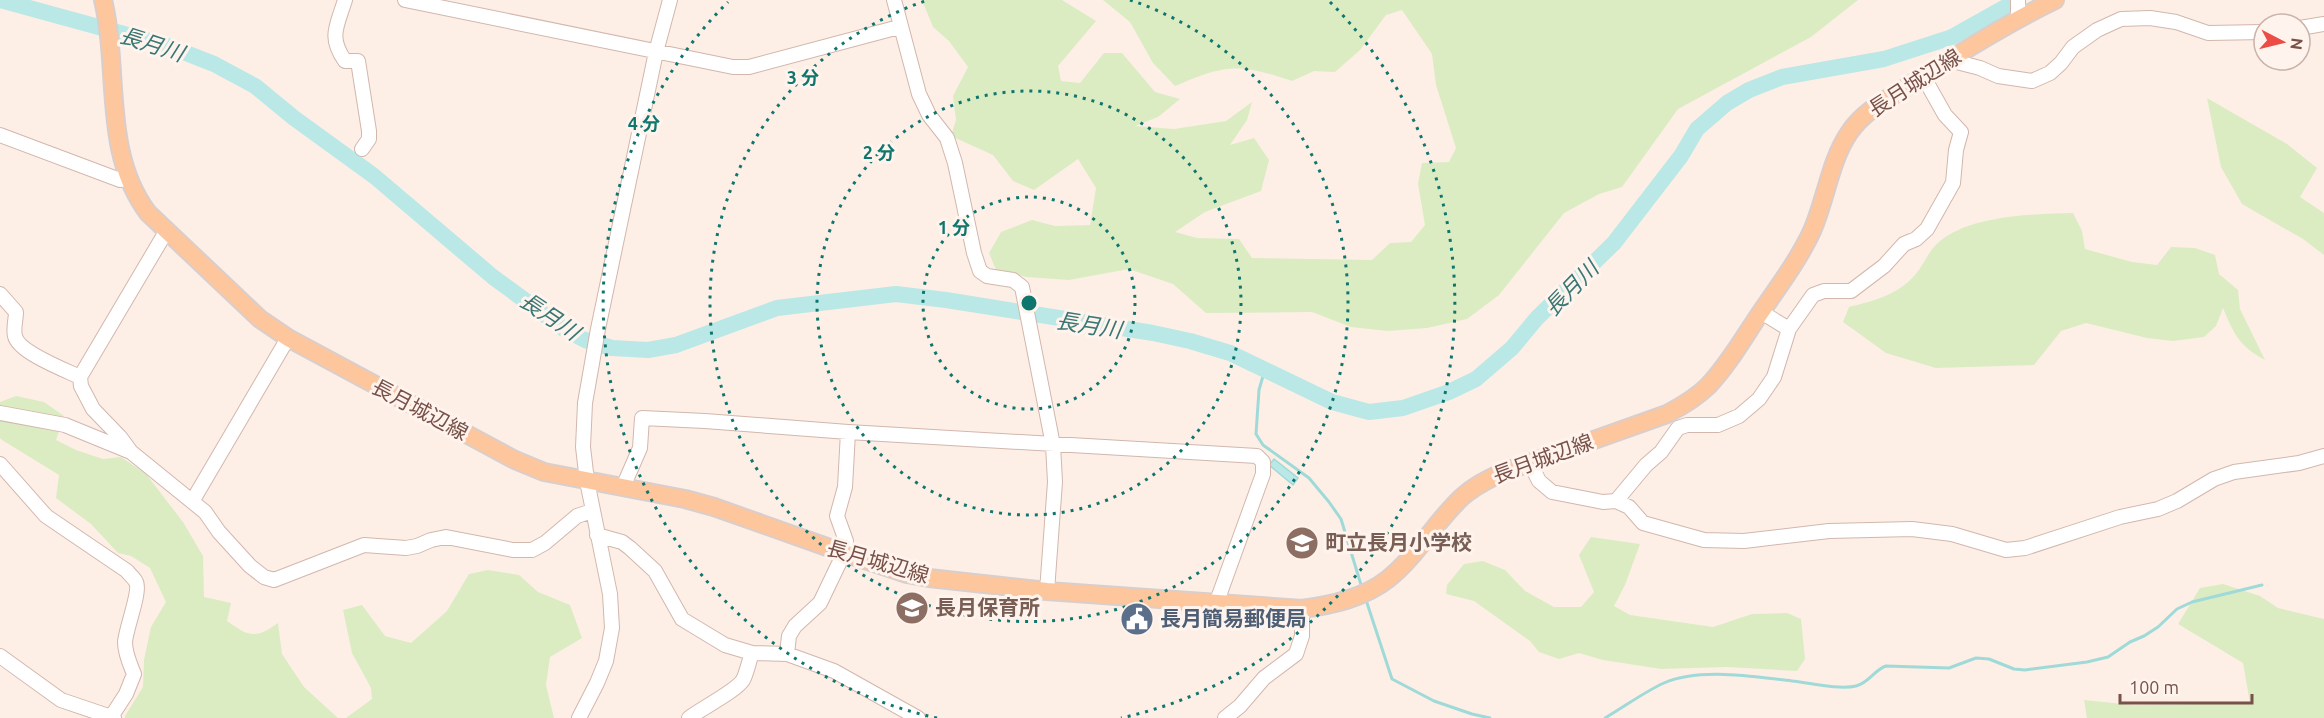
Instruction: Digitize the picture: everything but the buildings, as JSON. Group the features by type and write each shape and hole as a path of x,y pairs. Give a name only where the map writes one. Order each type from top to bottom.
{"main road":[{"name":"長月城辺線","path":"104,6 119,148 136,197 148,213 251,311 288,338 515,460 544,472 685,499 714,507 907,574 1047,591 1302,609 1342,602 1371,590 1388,579 1404,564 1462,497 1481,482 1667,414 1690,402 1726,365 1787,274 1812,231 1838,153 1848,133 1859,120 1877,105 1949,60 2018,18 2055,0"}],"street":[{"path":"345,0 334,41 345,61 358,60 369,131 369,139 362,149"},
{"path":"405,0 733,67 749,67 899,27"},
{"path":"579,718 606,661 612,628 610,594 587,481 583,447 585,403 598,329 656,52 670,0"},
{"path":"894,0 899,27 919,94 929,115 947,138 955,163 980,271 987,276 1013,280 1022,287 1053,444 1055,482 1047,591"},
{"path":"2018,0 2018,18"},
{"path":"1949,60 1980,68 1998,76 2032,81 2056,68 2073,46 2097,30 2121,19 2150,18 2176,22 2208,33 2252,32"},
{"path":"1616,501 1660,452 1678,428 1687,425 1718,425 1739,416 1759,399 1774,376 1788,329 1813,295 1824,291 1851,291 1884,266 1904,244 1916,239 1927,229 1953,183 1956,150 1961,132 1945,115 1923,76"},
{"path":"0,135 120,180 128,179"},
{"path":"131,452 93,409 81,386 80,377 168,230"},
{"path":"0,294 16,312 14,334 16,342 34,356 80,377"},
{"path":"1761,312 1788,329"},
{"path":"193,500 288,338"},
{"path":"0,414 65,425 131,452 193,500 206,512 219,532 250,566 264,577 274,580 364,545 406,548 446,537 513,550 532,550 545,543 577,516 592,511"},
{"path":"623,487 640,448 642,418 1257,456 1263,462 1263,474 1216,604"},
{"path":"787,654 789,636 795,626 820,603 844,554 846,541 837,516 845,487 848,432"},
{"path":"1530,463 1539,481 1552,492 1603,502 1616,501 1629,507 1643,523 1704,540 1743,541 1829,531 1912,529 1952,534 2006,550 2025,548 2120,517 2158,509 2234,471 2299,463 2324,456"},
{"path":"0,464 46,516 127,571 137,583 125,642 134,674 113,717 61,700 0,656"},
{"path":"597,535 622,542 655,571 682,619 725,645 752,653 787,654 834,671 918,718"},
{"path":"1225,718 1240,706 1264,678 1296,654 1302,636 1302,609"},
{"path":"689,718 737,686 743,679 752,653"}],"green space":[{"path":"922,0 1062,0 1096,21 1058,66 1061,81 1080,83 1104,53 1122,53 1155,92 1180,99 1158,117 1135,126 1174,129 1226,121 1252,102 1247,120 1230,145 1254,138 1269,160 1261,191 1205,212 1175,232 1197,238 1239,239 1252,258 1372,260 1390,243 1411,242 1425,225 1418,184 1422,163 1449,162 1456,148 1436,85 1432,54 1402,10 1386,15 1360,50 1335,72 1314,71 1292,81 1259,71 1233,68 1207,73 1175,86 1153,63 1130,22 1103,0 1858,0 1811,37 1678,109 1622,187 1599,194 1564,213 1499,295 1467,319 1427,328 1388,331 1351,327 1312,312 1206,313 1173,284 1129,269 1069,280 1027,277 996,270 989,253 1001,232 1032,220 1055,226 1090,225 1096,188 1078,159 1034,190 1013,181 993,155 951,136 956,120 953,96 968,67 949,41 933,27"},
{"path":"2207,98 2287,144 2317,168 2300,197 2324,213 2324,255 2303,239 2242,204 2221,167"},
{"path":"2073,213 2082,231 2085,249 2132,262 2157,265 2171,247 2195,248 2215,255 2219,274 2238,290 2240,309 2265,360 2249,350 2238,338 2223,308 2216,326 2204,337 2173,341 2147,338 2086,323 2061,331 2034,365 1936,368 1886,353 1843,322 1849,307 1885,296 1901,288 1918,271 1935,246 1952,233 1985,221 2003,218"},
{"path":"16,396 44,402 64,416 56,440 103,459 121,457 146,474 183,522 203,556 204,597 231,603 227,621 247,633 258,634 278,623 282,654 304,687 338,718 125,718 143,687 144,660 151,627 166,602 150,568 131,556 118,553 91,524 56,498 59,475 0,438 0,402"},
{"path":"1591,537 1640,544 1625,585 1614,606 1630,615 1713,627 1752,614 1787,613 1801,619 1805,659 1797,671 1728,667 1661,669 1603,660 1579,653 1559,659 1539,652 1530,641 1474,601 1446,594 1447,585 1464,564 1483,561 1505,570 1525,591 1554,607 1581,607 1594,592 1579,555"},
{"path":"488,570 519,575 538,592 570,605 582,638 550,657 546,685 554,718 346,718 372,699 371,688 352,653 343,610 362,605 385,636 411,643 447,611 469,574"},
{"path":"2223,584 2260,596 2278,608 2324,619 2324,718 2087,718 2084,700 2133,705 2250,703 2243,663 2178,624 2200,588"}],"water":[{"path":"1274,459 1298,478 1293,485 1269,465"}],"waterway":[{"name":"長月川","path":"0,0 168,46 214,64 255,86 294,118 374,176 493,277 564,329 585,340 612,348 648,350 676,345 777,308 896,294 1153,333 1190,341 1230,353 1332,402 1369,412 1403,408 1449,392 1476,379 1512,348 1537,318 1614,243 1681,156 1697,129 1727,103 1749,90 1782,77 1884,59 1952,37 2018,0"},
{"path":"1265,369 1259,390 1256,434 1263,445 1309,478 1341,519 1362,588"},
{"path":"1605,718 1664,683 1694,675 1728,674 1849,687 1861,684 1886,666 1949,668 1976,658 1989,659 2014,669 2025,670 2087,662 2108,657 2158,627 2177,609 2192,602 2262,585"},
{"path":"1366,600 1392,679 1434,701 1490,718"}],"place":[{"name":"町立長月小学校","path":"1302,543"},
{"name":"長月保育所","path":"912,608"},
{"name":"長月簡易郵便局","path":"1137,619"}]}
